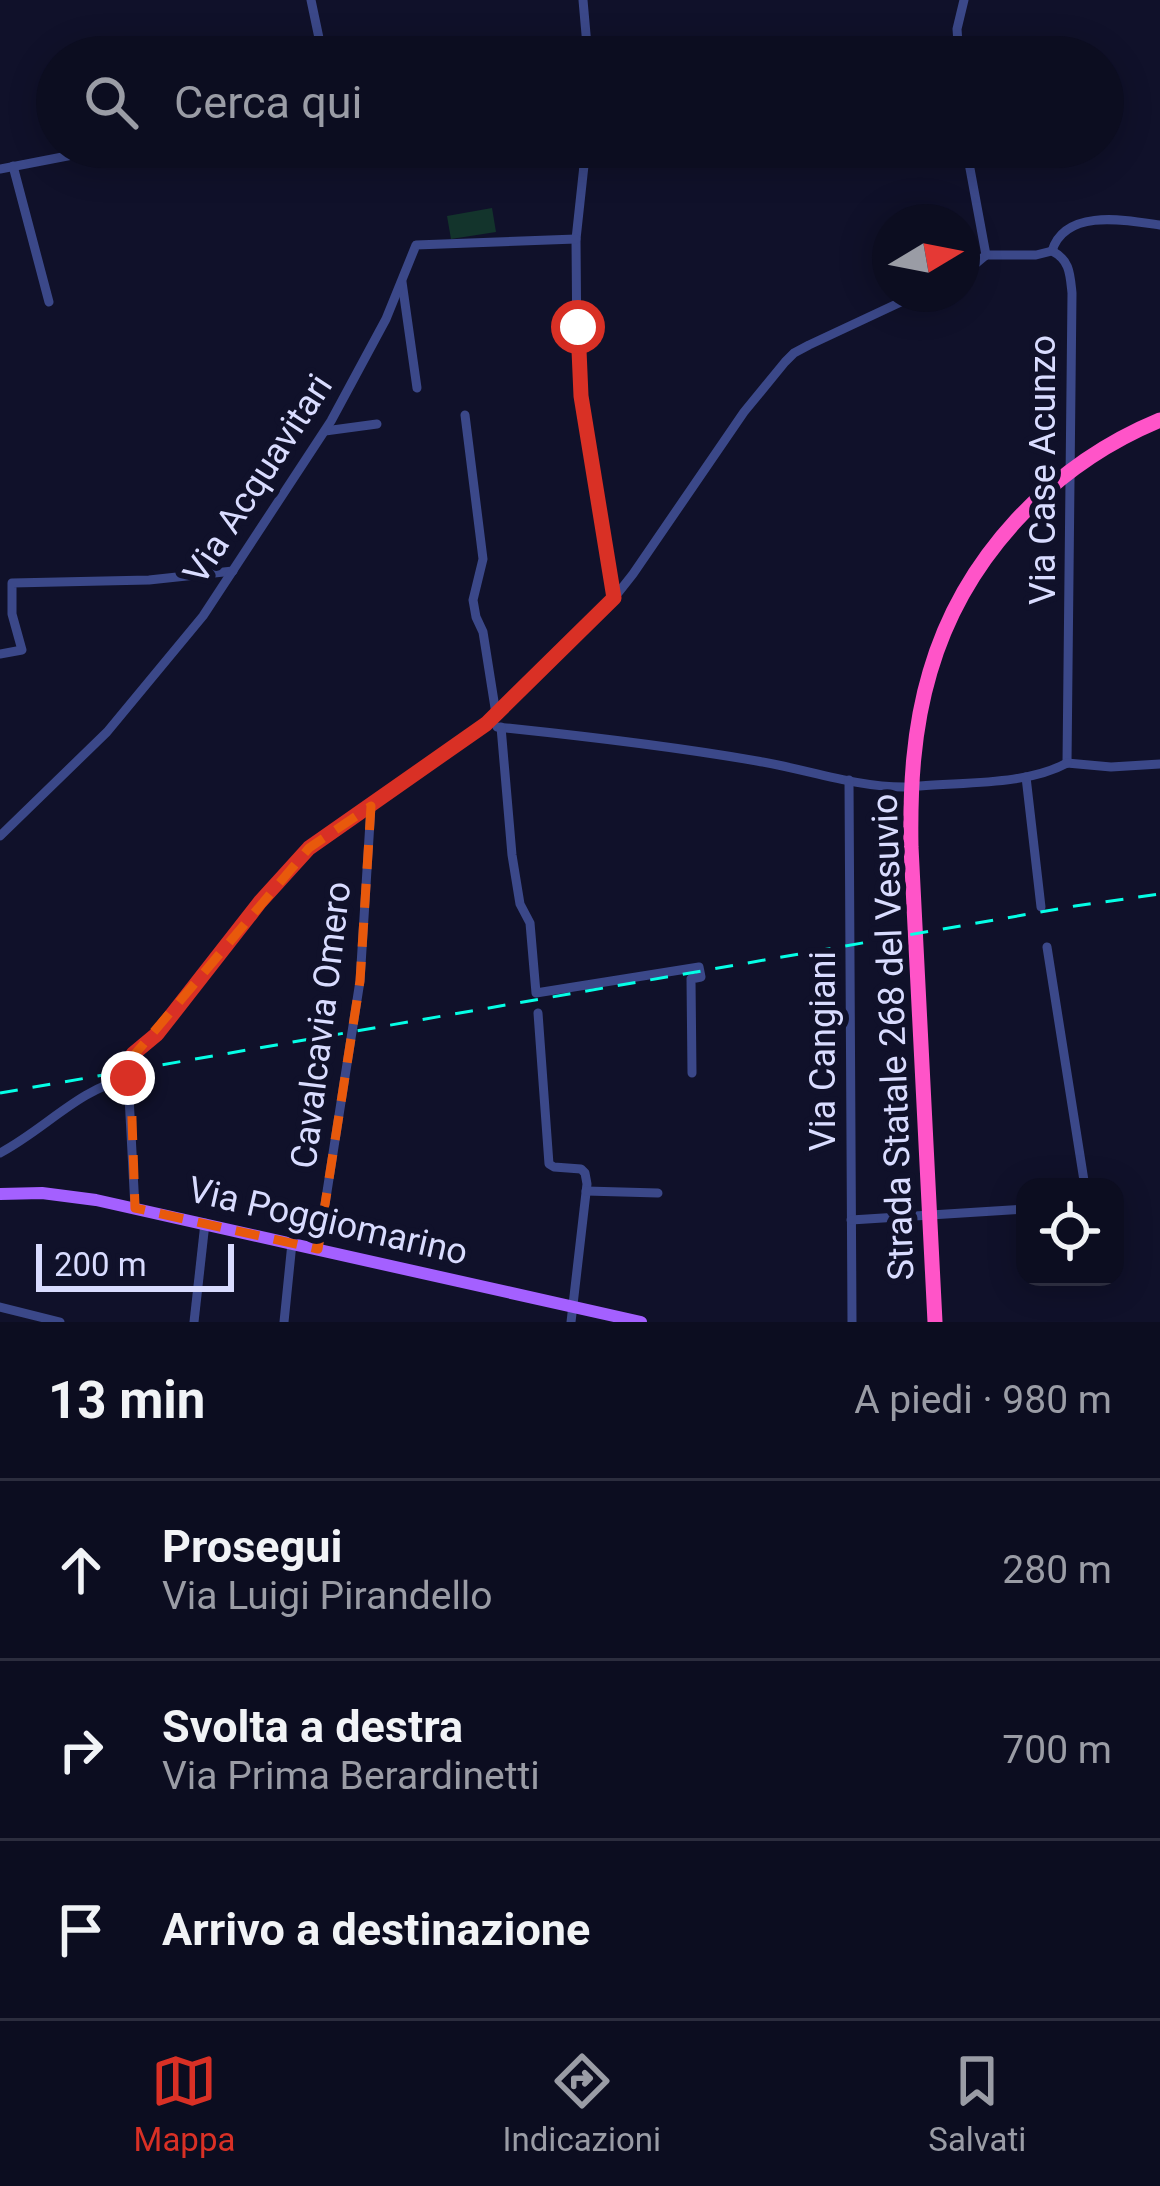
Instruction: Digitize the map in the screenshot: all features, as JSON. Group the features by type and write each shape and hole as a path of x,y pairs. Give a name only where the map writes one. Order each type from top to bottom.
{"highway":[{"name":"Strada Statale 268 del Vesuvio","path":"935,1322 911,834 914,758 924,694 953,613 991,550 1052,485 1126,435 1160,420"}],"main road":[{"name":"Via Poggiomarino","path":"0,1194 68,1195 135,1208 631,1321"}],"street":[{"path":"311,0 318,36"},
{"path":"583,0 586,36"},
{"path":"958,36 964,0"},
{"path":"0,169 36,162"},
{"path":"13,166 49,302"},
{"path":"584,168 576,238 578,360 614,598"},
{"path":"970,168 986,255"},
{"path":"980,260 986,255 1052,251 1055,241 1071,226 1097,220 1160,225"},
{"name":"Via Acquavitari","path":"0,836 107,732 180,646 233,571 325,431 386,319 413,249 422,243 576,238"},
{"name":"Via Case Acunzo","path":"1052,251 1069,266 1072,293 1066,763"},
{"path":"401,282 417,388"},
{"path":"135,1208 128,1078 133,1054 157,1034 309,848 486,724 614,598 784,362 880,312"},
{"path":"465,415 483,559 472,600 483,632 496,714"},
{"path":"325,431 377,424"},
{"path":"0,654 22,650 12,614 12,584 149,580 233,571"},
{"path":"486,724 674,747 904,788"},
{"path":"501,727 512,855 520,904 530,923 536,993 699,967 700,976 691,979 692,1073"},
{"path":"920,786 1026,777 1066,763 1160,764"},
{"path":"1026,777 1041,907"},
{"name":"Via Cangiani","path":"849,780 853,1322"},
{"name":"Cavalcavia Omero","path":"318,1249 360,981 371,806"},
{"path":"1047,946 1083,1178"},
{"path":"538,1013 549,1164 581,1169 585,1174 571,1322"},
{"path":"0,1153 98,1088 128,1078"},
{"path":"586,1191 658,1193"},
{"path":"851,1220 1016,1210"},
{"path":"194,1322 205,1223"},
{"path":"284,1322 292,1243"},
{"path":"0,1307 60,1322"}],"highlighted area":[{"path":"371,806 360,981 318,1249 135,1208 130,1060 309,848"}],"green space":[{"path":"492,208 496,232 451,239 447,216"}],"railway":[{"path":"0,1093 1160,894"}],"route":[{"path":"128,1078 133,1054 157,1034 260,902 309,848 486,724 614,598 581,396 578,327"}]}
